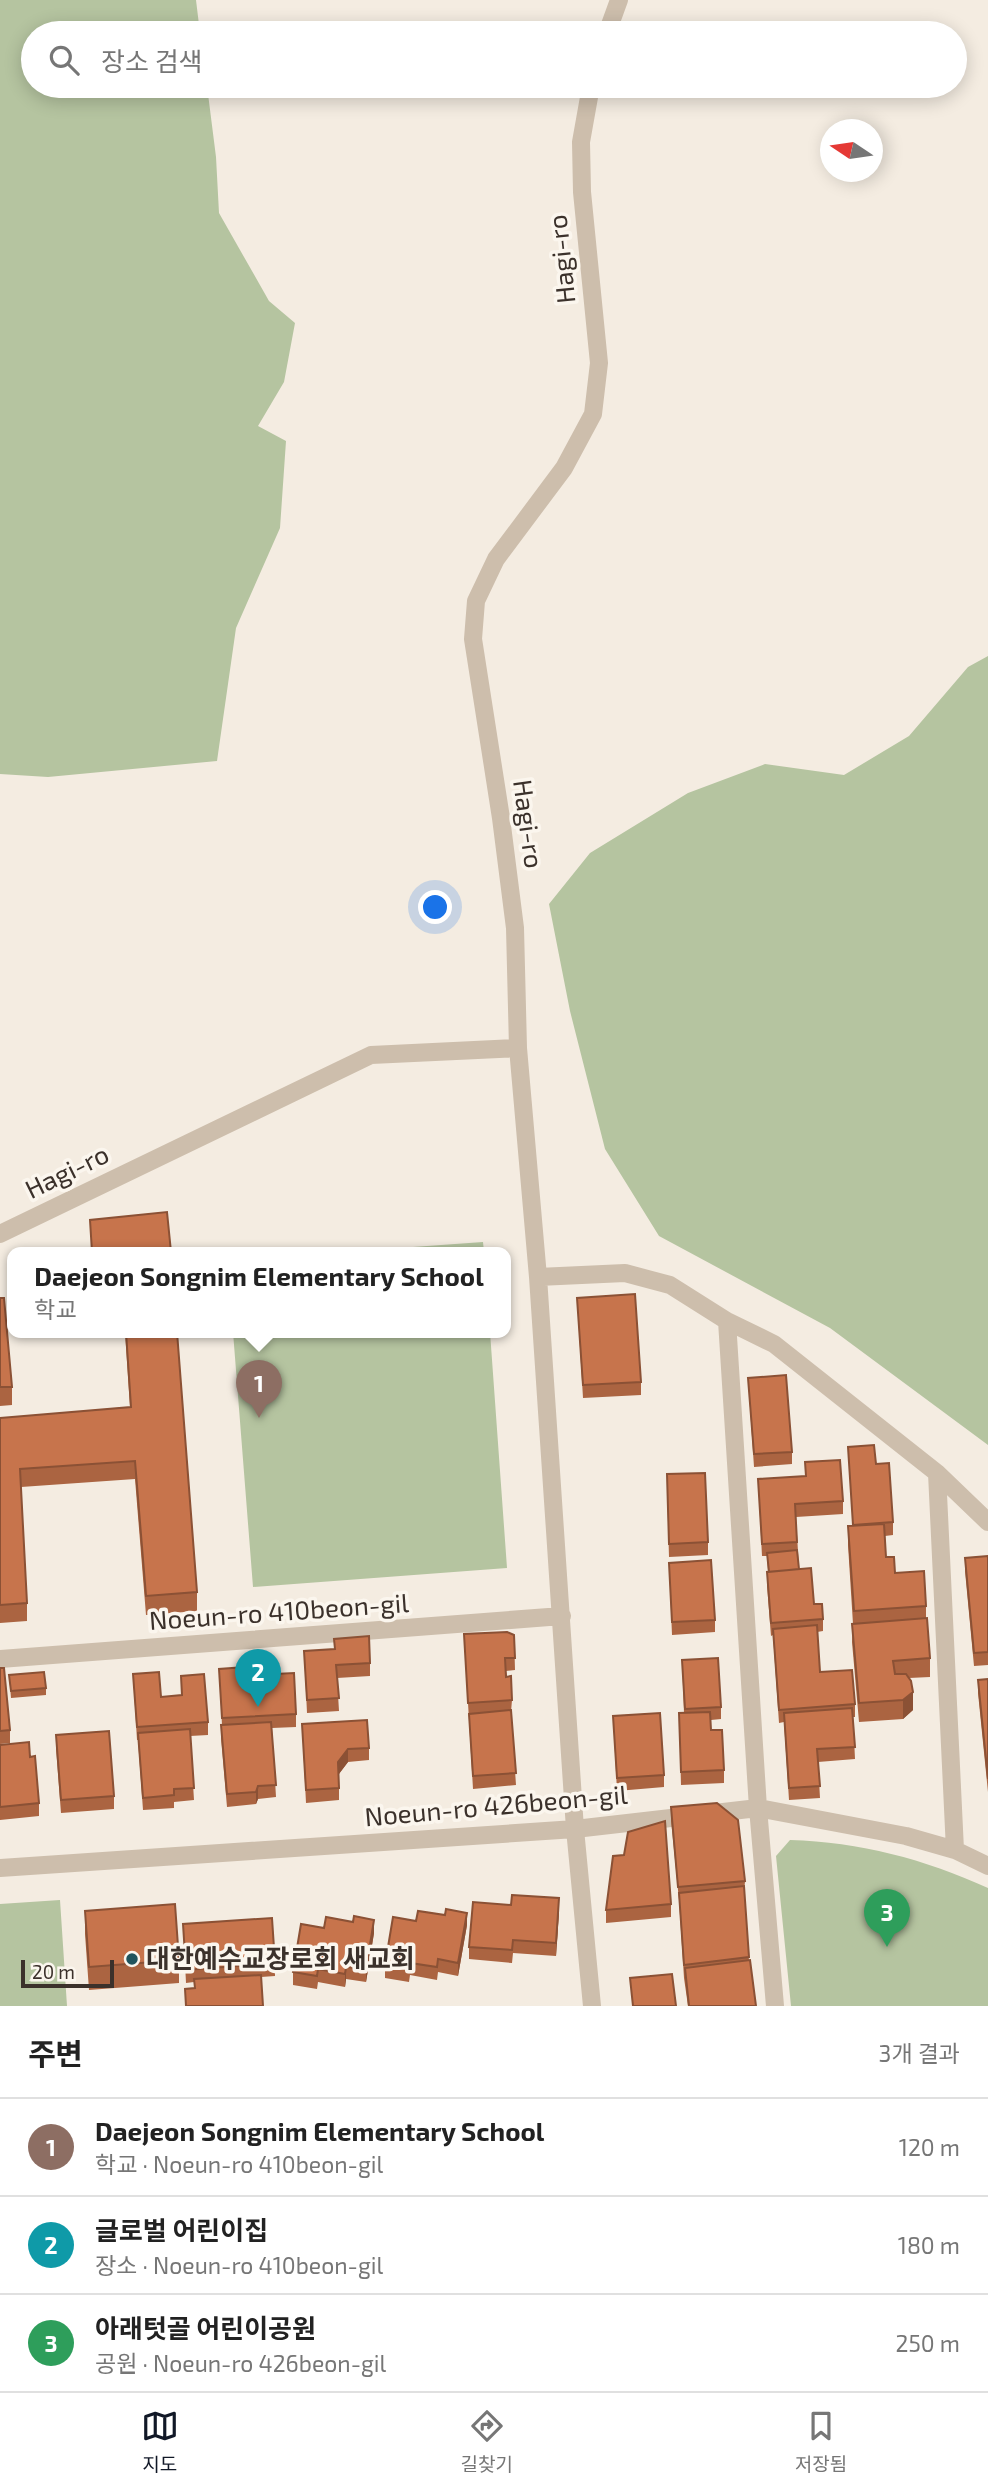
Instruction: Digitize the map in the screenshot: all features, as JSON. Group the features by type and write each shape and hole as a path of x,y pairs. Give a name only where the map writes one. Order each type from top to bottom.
{"street":[{"path":"611,21 619,0"},
{"name":"Hagi-ro","path":"0,1234 371,1055 518,1048 515,928 473,639 476,601 496,559 564,468 593,414 599,363 582,192 581,142 589,98"},
{"path":"518,1048 538,1276 575,1829 592,2006"},
{"path":"538,1276 625,1273 670,1285 727,1321 774,1344 937,1473 988,1522"},
{"path":"727,1321 758,1808 775,2006"},
{"path":"937,1473 955,1850"},
{"name":"Noeun-ro 410beon-gil","path":"0,1659 562,1616"},
{"name":"Noeun-ro 426beon-gil","path":"0,1868 575,1829 758,1808 906,1836 955,1850 988,1866"}],"green space":[{"path":"0,0 196,0 199,21 21,21 21,98 209,98 219,213 269,301 295,323 284,382 258,426 286,441 280,528 236,628 217,761 48,777 0,774"},
{"path":"988,656 988,1445 830,1328 659,1236 605,1149 570,1011 549,904 590,853 688,793 765,764 844,775 909,736 968,667"},
{"path":"483,1242 484,1247 413,1247"},
{"path":"233,1338 490,1338 507,1568 253,1587"},
{"path":"790,1840 867,1848 916,1861 988,1888 988,2006 791,2006 776,1856"},
{"path":"60,1900 67,2006 0,2006 0,1904"}],"building":[{"path":"167,1212 170,1247 92,1247 90,1220"},
{"path":"635,1294 641,1382 583,1385 577,1298"},
{"path":"0,1298 4,1298 12,1387 0,1387"},
{"path":"126,1338 177,1338 197,1592 146,1596 135,1461 20,1469 27,1603 0,1605 0,1418 131,1407"},
{"path":"786,1375 792,1452 754,1454 748,1378"},
{"path":"874,1445 876,1464 889,1463 893,1522 853,1525 848,1447"},
{"path":"840,1460 843,1501 795,1504 797,1542 762,1544 758,1479 806,1476 805,1462"},
{"path":"705,1473 708,1542 669,1544 667,1474"},
{"path":"884,1524 886,1557 894,1557 895,1573 924,1571 926,1606 854,1611 848,1526"},
{"path":"797,1550 799,1569 769,1572 767,1553"},
{"path":"988,1556 988,1652 974,1653 965,1558"},
{"path":"711,1560 715,1620 672,1622 669,1563"},
{"path":"811,1568 814,1604 822,1604 823,1619 771,1623 767,1572"},
{"path":"927,1618 930,1658 893,1661 895,1674 906,1674 911,1681 913,1692 903,1700 859,1703 852,1624"},
{"path":"817,1625 820,1672 852,1670 855,1704 779,1710 773,1629"},
{"path":"507,1632 514,1635 515,1658 505,1658 506,1677 511,1676 512,1700 468,1703 464,1634"},
{"path":"369,1636 370,1663 336,1665 339,1698 307,1700 304,1651 335,1649 334,1639"},
{"path":"718,1658 721,1707 685,1709 682,1660"},
{"path":"274,1665 275,1674 294,1673 296,1714 222,1718 219,1669"},
{"path":"0,1668 4,1668 10,1730 0,1731"},
{"path":"44,1672 46,1688 11,1691 9,1675"},
{"path":"159,1672 161,1697 182,1695 181,1676 204,1674 208,1722 137,1727 133,1674"},
{"path":"988,1679 988,1779 978,1680"},
{"path":"852,1708 855,1747 817,1749 820,1786 789,1788 784,1713"},
{"path":"511,1710 516,1773 473,1776 469,1714"},
{"path":"710,1712 711,1730 722,1730 724,1770 681,1772 679,1713"},
{"path":"660,1713 664,1775 617,1778 613,1716"},
{"path":"367,1720 369,1748 348,1749 338,1762 339,1788 306,1790 302,1724"},
{"path":"271,1722 276,1785 258,1786 256,1792 227,1794 221,1725"},
{"path":"190,1729 194,1788 174,1789 174,1795 143,1798 138,1733"},
{"path":"109,1731 114,1796 61,1800 56,1735"},
{"path":"29,1742 30,1757 35,1756 39,1803 0,1807 0,1745"},
{"path":"717,1803 738,1820 745,1881 678,1887 671,1807"},
{"path":"665,1821 671,1904 606,1910 613,1856 624,1855 628,1832"},
{"path":"744,1886 749,1957 684,1965 679,1893"},
{"path":"512,1895 559,1898 556,1943 513,1940 512,1950 469,1947 473,1902 511,1905"},
{"path":"175,1904 179,1960 89,1967 85,1911"},
{"path":"446,1909 467,1913 458,1963 438,1959 437,1967 410,1963 409,1969 385,1965 393,1917 416,1921 418,1911 445,1915"},
{"path":"354,1916 374,1920 366,1969 346,1967 345,1974 318,1969 317,1976 293,1972 301,1924 324,1928 326,1917 353,1922"},
{"path":"272,1918 275,1963 186,1970 183,1924"},
{"path":"750,1960 756,2006 689,2006 685,1968"},
{"path":"672,1974 676,2006 633,2006 630,1978"},
{"path":"261,1975 263,2006 186,2006 185,1989 195,1988 194,1979"}],"place":[{"name":"Daejeon Songnim Elementary School","path":"259,1418"},
{"name":"글로벌 어린이집","path":"258,1707"},
{"name":"아래텃골 어린이공원","path":"887,1947"},
{"name":"대한예수교장로회 새교회","path":"132,1959"}]}
